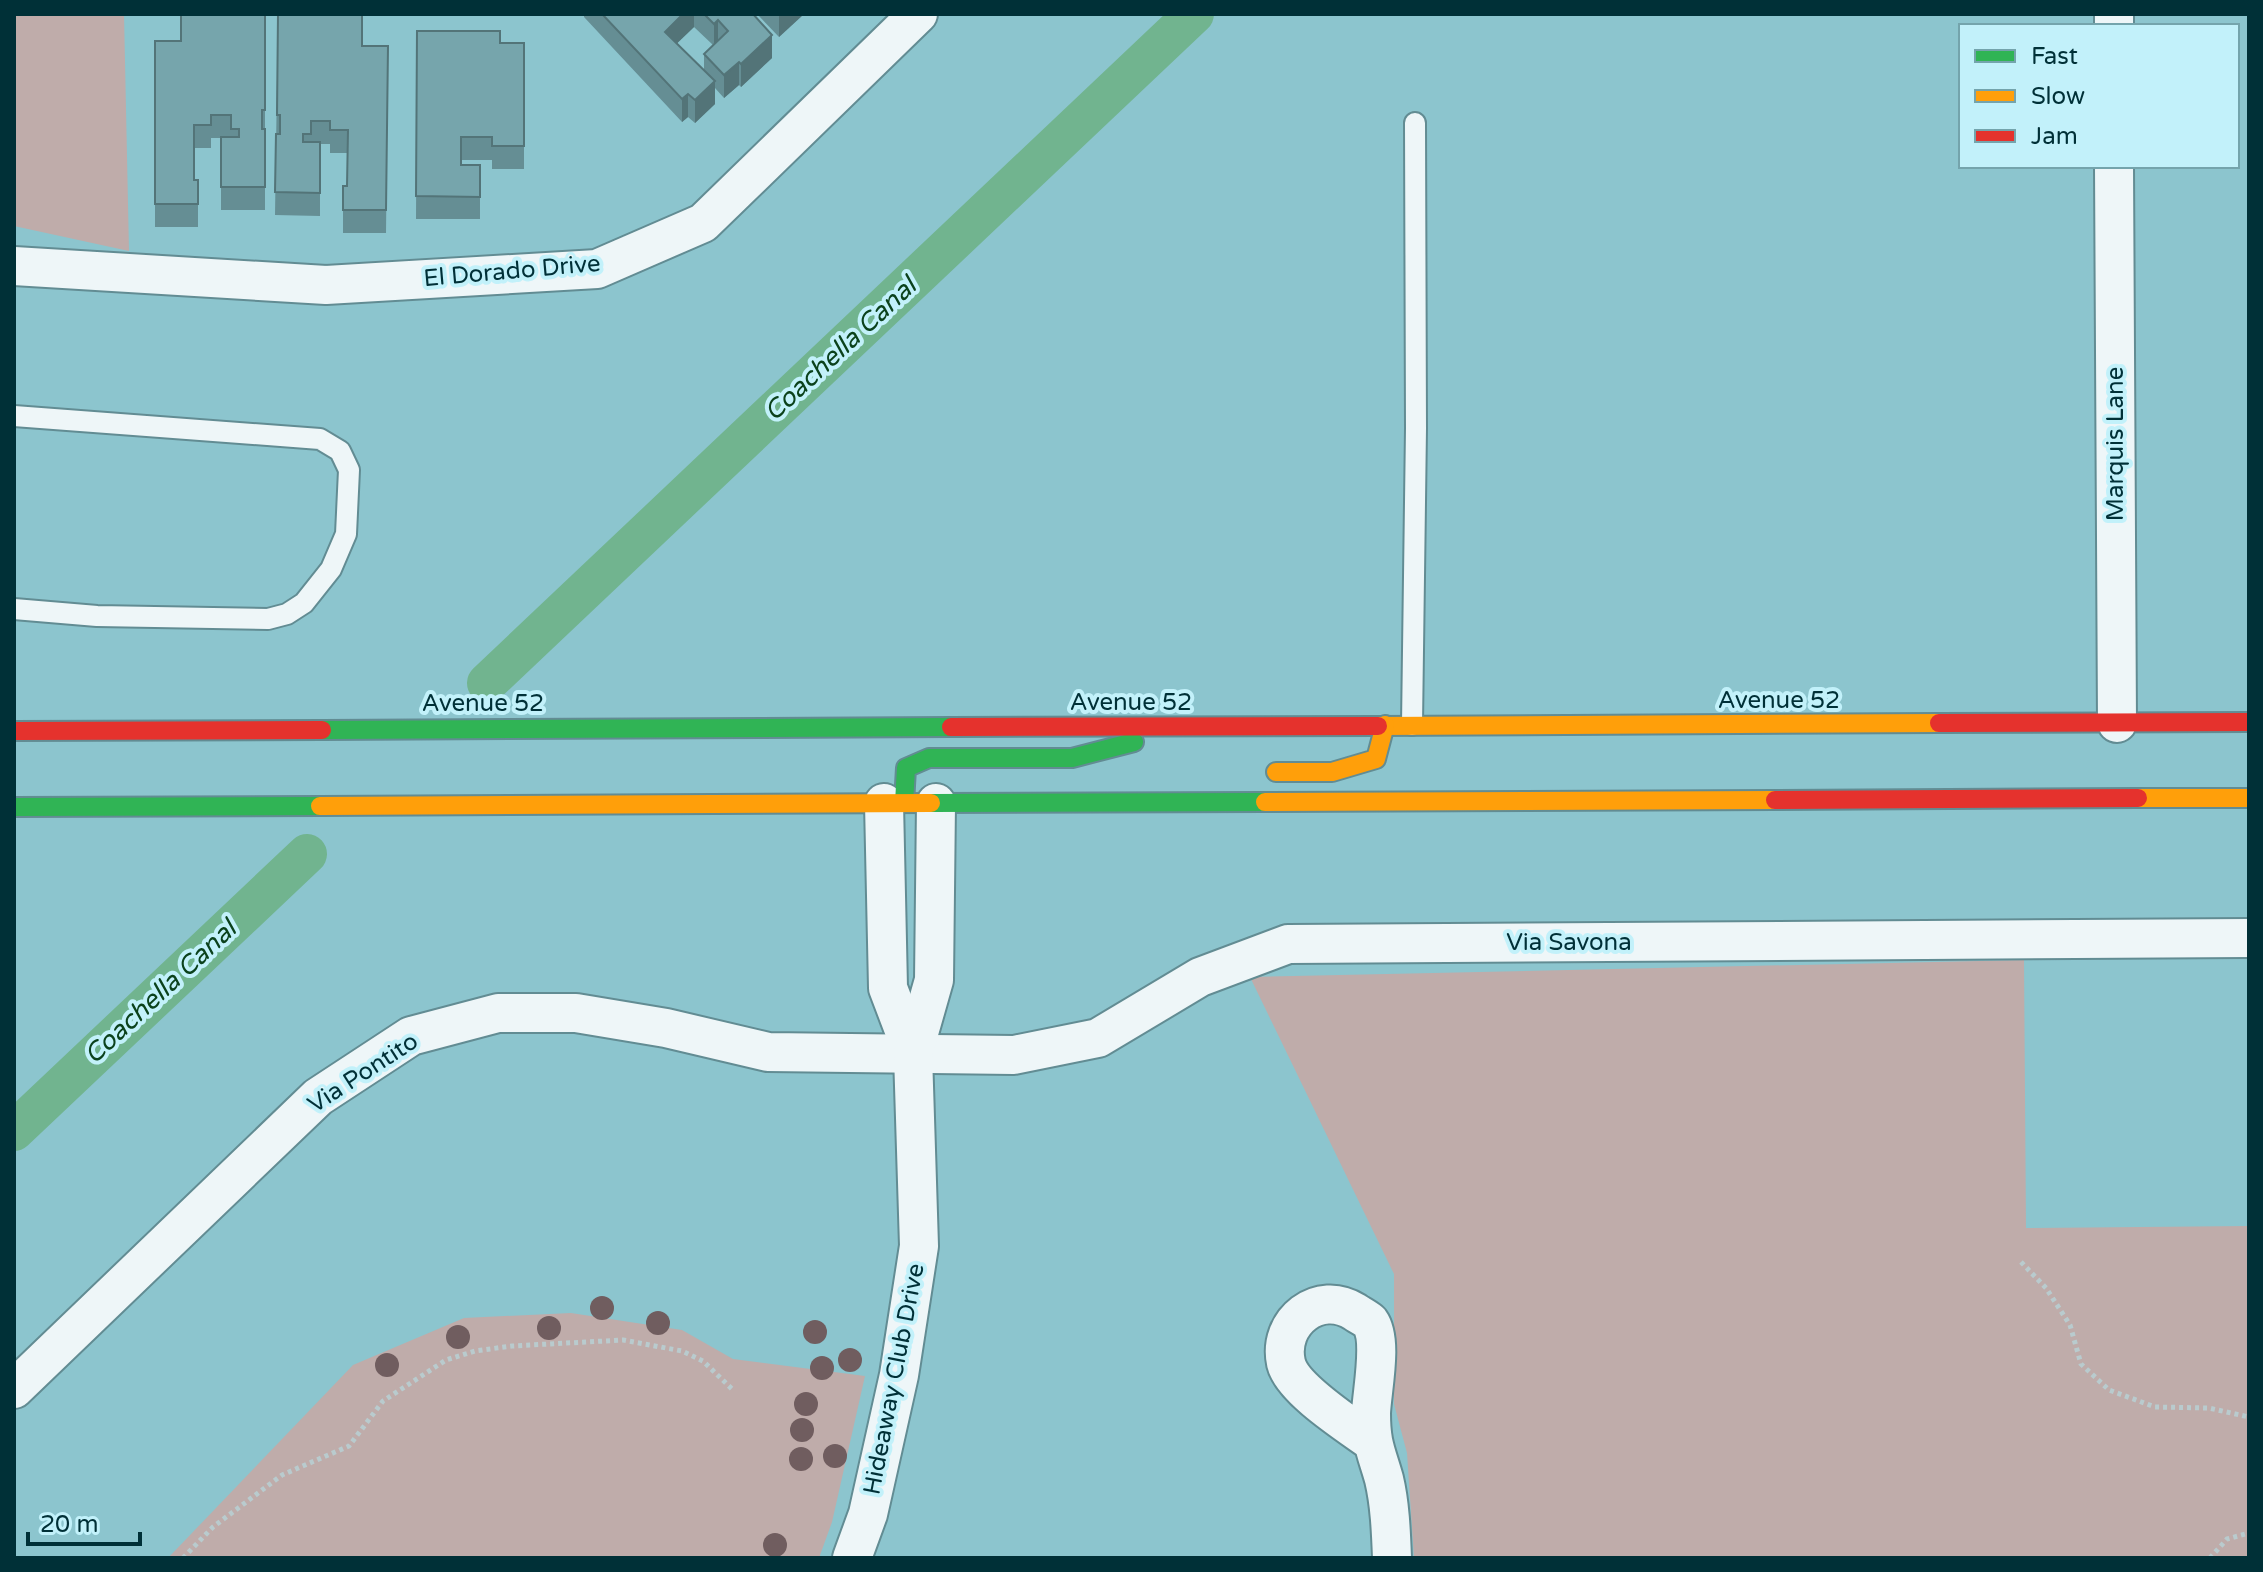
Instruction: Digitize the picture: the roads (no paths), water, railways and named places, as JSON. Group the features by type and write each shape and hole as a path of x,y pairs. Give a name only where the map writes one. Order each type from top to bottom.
{"main road":[{"name":"Avenue 52","path":"14,731 2249,722"},
{"path":"1254,772 1332,772 1376,759 1385,725"},
{"path":"908,803 906,768 929,758 1072,758 1198,726"},
{"path":"14,747 92,731"},
{"path":"1101,802 1177,783"},
{"path":"14,807 2249,798"}],"street":[{"name":"El Dorado Drive","path":"14,266 326,285 597,269 703,223 918,14"},
{"name":"Marquis Lane","path":"2114,168 2117,723"},
{"name":"Hideaway Club Drive","path":"908,803 888,988 913,1054"},
{"name":"Hideaway Club Drive","path":"852,1558 868,1514 899,1375 919,1246 913,1054 934,980 908,803"},
{"name":"Via Savona","path":"913,1054 1014,1055 1098,1038 1200,977 1288,944 2249,938"},
{"name":"Via Pontito","path":"14,1389 318,1097 411,1036 498,1013 576,1013 666,1028 768,1052 913,1054"},
{"path":"1371,1441 1386,1490 1392,1558"}],"lane":[{"path":"1412,725 1416,428 1415,123"},
{"path":"14,416 320,439 340,451 349,470 346,534 331,569 304,603 287,614 268,619 97,616 14,609"}],"waterway":[{"name":"Coachella Canal","path":"487,683 1194,14"},
{"name":"Coachella Canal","path":"14,1131 307,854"}]}
